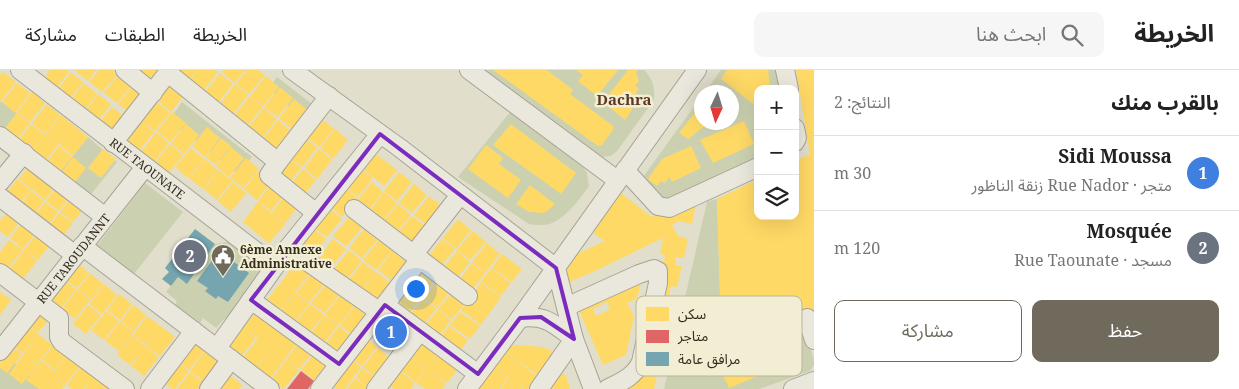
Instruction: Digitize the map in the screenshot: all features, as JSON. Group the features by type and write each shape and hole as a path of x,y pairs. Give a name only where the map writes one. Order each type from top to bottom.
{"street":[{"name":"RUE TAOUNATE","path":"20,70 275,266"},
{"path":"125,70 152,92"},
{"path":"292,70 380,134 556,268 574,339 593,389"},
{"path":"469,70 621,175 658,206 669,208 754,169"},
{"path":"785,70 787,85"},
{"path":"113,142 169,72 278,162"},
{"path":"467,389 556,268 691,72"},
{"path":"316,213 269,175 329,96"},
{"path":"217,348 288,248 380,134"},
{"path":"0,136 105,217"},
{"path":"0,182 24,153"},
{"name":"RUE TAROUDANNT","path":"0,351 145,167"},
{"path":"320,389 382,309 460,195"},
{"path":"0,197 194,331 270,389"},
{"path":"354,209 468,296"},
{"path":"288,248 382,309 420,331 478,374"},
{"path":"566,307 654,269 658,271 655,296"},
{"path":"0,273 59,318 59,337 62,342 125,389"},
{"path":"251,300 339,364"},
{"path":"520,318 541,317 574,339"},
{"path":"807,318 814,340"},
{"path":"150,389 194,331"},
{"path":"376,389 420,331"},
{"path":"539,389 574,339"},
{"path":"208,389 231,359"},
{"path":"606,389 627,379 636,371"},
{"path":"793,389 814,381"}],"highlighted area":[{"path":"380,134 556,268 574,339 541,317 520,318 478,374 385,305 339,364 251,300"}],"green space":[{"path":"481,70 644,70 653,84 654,100 617,151 611,156 602,157"},
{"path":"721,70 780,70 782,85 754,85 754,159 673,200 662,200 642,181 643,177 694,107 694,130 739,130 739,85 710,85"},
{"path":"277,77 312,104 302,117 268,89"},
{"path":"0,101 17,113 2,132 0,131"},
{"path":"182,102 252,157 238,174 169,120"},
{"path":"510,112 583,167 587,173 589,186 581,197 560,218 549,224 529,224 458,177"},
{"path":"88,137 117,162 87,199 57,176"},
{"path":"145,183 183,212 134,274 97,246"},
{"path":"717,199 720,296 685,296 707,202"},
{"path":"231,243 261,267 262,270 228,321 224,319 216,328 203,318 200,323 175,305 177,301 166,292 178,277 187,284 215,244"},
{"path":"802,324 814,360 814,365 810,371 802,374"},
{"path":"2,353 49,389 0,389 0,355"},
{"path":"667,376 796,376 759,389 664,389"}],"building: سكن":[{"path":"50,70 68,70 69,72 57,87 45,77"},
{"path":"74,70 96,70 88,81"},
{"path":"99,70 113,70 118,74 102,92 89,82"},
{"path":"136,70 157,70 147,83"},
{"path":"176,70 215,70 218,72 203,91 190,81 197,71 189,80"},
{"path":"224,70 245,70 235,83 222,72"},
{"path":"247,70 258,70 265,75 249,94 236,84"},
{"path":"493,70 547,70 573,90 570,94 613,126 613,130 602,145 598,146"},
{"path":"576,70 618,70 597,96 578,81 583,75"},
{"path":"628,70 638,70 636,73 639,81 635,85 639,89 629,102 633,106 625,120 603,102"},
{"path":"727,70 768,70 770,85 754,85 753,104 739,93 739,85 729,85 721,79"},
{"path":"796,70 814,70 814,316 812,311 802,317 802,296 720,296 717,199 754,181 754,220 799,220 799,159 810,154"},
{"path":"3,72 16,82 0,102 0,75"},
{"path":"71,72 83,82 71,98 59,88"},
{"path":"220,73 233,84 218,103 205,92"},
{"path":"119,74 132,85 117,103 104,93"},
{"path":"266,76 279,87 263,106 250,96"},
{"path":"173,82 186,93 171,112 158,101"},
{"path":"17,83 30,93 15,113 2,102"},
{"path":"84,83 97,94 85,109 72,99"},
{"path":"235,84 248,95 233,114 220,104"},
{"path":"133,85 147,96 131,114 118,104"},
{"path":"280,87 293,98 278,117 264,107"},
{"path":"32,92 45,103 30,122 17,112"},
{"path":"98,94 111,104 99,120 86,110"},
{"path":"250,96 263,107 247,126 234,116"},
{"path":"294,99 307,110 292,129 279,118"},
{"path":"157,102 170,113 155,131 141,121"},
{"path":"47,104 60,115 45,134 32,123"},
{"path":"112,107 125,117 113,133 100,122"},
{"path":"264,108 277,119 262,138 248,128"},
{"path":"172,112 186,123 170,142 157,131"},
{"path":"17,113 30,123 15,142 2,132"},
{"path":"694,114 694,130 700,130 688,139 679,133"},
{"path":"61,115 88,137 73,156 60,145 65,137 59,145 47,136 58,145 43,164 30,154 43,137 29,154 16,144 31,124 45,135"},
{"path":"321,118 334,129 319,147 306,137"},
{"path":"278,120 291,131 276,150 263,139"},
{"path":"141,121 154,132 139,151 126,141"},
{"path":"744,121 754,144 713,163 700,140 723,130 739,130 739,123"},
{"path":"186,124 199,135 184,154 171,143"},
{"path":"511,124 576,173 561,194 493,145"},
{"path":"207,127 220,138 205,157 192,146"},
{"path":"335,129 348,140 333,159 320,148"},
{"path":"156,132 169,143 154,162 141,152"},
{"path":"304,137 317,148 302,167 289,157"},
{"path":"221,138 231,146 216,165 206,157"},
{"path":"170,144 183,155 168,174 155,163"},
{"path":"486,145 503,158 499,164 521,180 508,198 468,169"},
{"path":"59,146 72,157 57,176 44,166"},
{"path":"691,146 701,168 672,182 669,177 665,183 661,181 657,186 648,179 662,159"},
{"path":"231,147 244,158 229,177 216,166"},
{"path":"191,148 204,159 188,178 175,167"},
{"path":"103,149 116,159 101,178 88,168"},
{"path":"319,149 332,160 317,179 304,168"},
{"path":"373,152 397,170 384,186 361,167"},
{"path":"73,157 86,168 71,187 58,177"},
{"path":"288,157 301,168 286,187 273,177"},
{"path":"246,158 259,169 243,188 230,178"},
{"path":"205,159 218,170 203,189 189,178"},
{"path":"31,163 57,184 45,200 19,179"},
{"path":"360,168 373,178 358,197 345,187"},
{"path":"303,169 316,180 301,198 288,188"},
{"path":"219,170 232,181 217,200 204,189"},
{"path":"259,170 272,181 257,200 244,189"},
{"path":"399,172 412,182 397,201 384,191"},
{"path":"17,179 31,190 18,206 5,195"},
{"path":"233,182 246,193 231,212 218,201"},
{"path":"273,182 286,193 271,211 258,201"},
{"path":"372,182 383,192 368,211 357,201"},
{"path":"414,184 427,195 412,213 399,203"},
{"path":"58,185 71,195 59,211 46,201"},
{"path":"530,185 555,204 544,213 529,212 516,204"},
{"path":"344,187 357,198 342,217 329,206"},
{"path":"31,191 44,201 32,217 20,206"},
{"path":"618,191 652,217 665,210 697,199 692,224 679,221 672,225 678,236 688,239 684,258 676,257 675,265 682,266 677,287 671,286 669,296 655,296 662,274 665,255 660,254 663,238 567,283 564,280 568,258 605,241 590,231"},
{"path":"384,192 397,203 382,222 369,212"},
{"path":"287,193 300,204 285,223 272,213"},
{"path":"72,196 85,207 73,222 60,212"},
{"path":"429,196 442,206 427,225 414,215"},
{"path":"45,202 58,212 46,228 33,218"},
{"path":"258,202 285,224 269,243 243,222"},
{"path":"398,204 411,215 395,234 382,223"},
{"path":"10,208 23,218 8,237 0,231 0,221"},
{"path":"329,208 342,219 327,237 313,227"},
{"path":"59,213 73,223 60,239 47,229"},
{"path":"412,216 425,226 409,245 396,235"},
{"path":"349,217 362,228 346,246 333,236"},
{"path":"25,219 38,230 23,249 10,238"},
{"path":"458,219 471,230 456,249 443,238"},
{"path":"313,228 326,239 311,257 298,247"},
{"path":"364,229 377,240 362,258 349,248"},
{"path":"39,231 53,241 38,260 26,252 37,261 22,280 9,270"},
{"path":"473,231 486,242 470,260 457,250"},
{"path":"333,239 346,249 331,268 318,258"},
{"path":"442,239 455,249 440,268 427,258"},
{"path":"9,240 23,250 7,269 0,263 0,252"},
{"path":"379,240 392,251 376,270 363,260"},
{"path":"487,243 500,254 485,273 472,262"},
{"path":"349,250 362,261 347,279 334,269"},
{"path":"393,251 406,262 391,280 378,270"},
{"path":"457,251 470,262 455,281 441,271"},
{"path":"502,254 522,269 512,282 492,268"},
{"path":"76,262 89,273 77,288 64,278"},
{"path":"297,262 310,273 280,311 266,301"},
{"path":"363,262 376,273 361,291 348,281"},
{"path":"472,263 485,274 480,281 478,280 470,293 457,283"},
{"path":"425,266 438,277 423,296 410,285"},
{"path":"491,268 511,283 501,296 481,282"},
{"path":"377,272 390,283 375,302 362,291"},
{"path":"90,273 103,284 91,300 78,289"},
{"path":"311,274 324,284 309,303 296,293"},
{"path":"439,278 452,289 437,308 424,298"},
{"path":"63,279 76,289 61,308 48,298"},
{"path":"641,282 636,299 627,303 634,316 626,355 603,365 577,306","holes":["607,302 610,309 596,316 593,309"]},
{"path":"481,283 501,297 481,325 461,310"},
{"path":"104,284 117,295 102,314 89,304"},
{"path":"326,284 339,295 324,313 311,303"},
{"path":"409,287 422,297 407,316 394,306"},
{"path":"77,289 90,300 75,319 62,309"},
{"path":"454,290 467,301 451,320 438,309"},
{"path":"0,292 11,300 0,315"},
{"path":"295,293 309,304 294,323 280,312"},
{"path":"119,294 132,304 120,320 107,310"},
{"path":"340,295 354,306 339,325 325,314"},
{"path":"423,298 436,309 421,328 408,318"},
{"path":"40,303 53,314 38,333 27,324 38,334 23,353 9,343"},
{"path":"310,304 324,315 308,334 295,324"},
{"path":"88,305 101,315 86,334 73,324"},
{"path":"133,305 146,315 134,331 121,321"},
{"path":"355,306 368,317 353,335 340,325"},
{"path":"259,308 300,339 270,379 257,368 269,352 256,368 243,358 258,338 248,331 256,338 241,357 228,347"},
{"path":"438,310 451,321 435,340 422,329"},
{"path":"106,311 119,321 104,340 91,330"},
{"path":"460,312 480,326 470,339 450,325"},
{"path":"325,315 338,325 323,344 310,334"},
{"path":"147,316 175,337 160,356 146,346 155,334 146,345 133,335"},
{"path":"120,321 134,332 119,351 105,341"},
{"path":"339,326 352,337 337,356 324,346"},
{"path":"449,326 468,340 458,354 439,339"},
{"path":"38,334 52,345 37,364 31,360 37,365 22,384 9,374"},
{"path":"132,335 159,357 144,376 131,366 142,352 130,365 117,355"},
{"path":"364,336 377,347 362,366 348,355"},
{"path":"301,340 314,351 299,369 290,362 299,371 283,389 271,380"},
{"path":"417,340 436,355 428,367 437,355 457,370 447,383 430,372 446,384 442,389 425,389 416,383 427,369 406,354"},
{"path":"191,341 204,351 189,370 176,360"},
{"path":"9,344 22,354 7,373 0,368 0,355"},
{"path":"54,344 67,354 55,370 42,359"},
{"path":"508,345 542,347 551,350 552,353 538,375 501,349"},
{"path":"378,348 391,359 376,377 363,367"},
{"path":"501,349 537,376 528,389 524,389 516,383 523,389 501,389 509,378 490,365"},
{"path":"205,351 219,362 204,381 190,371"},
{"path":"316,351 329,361 314,380 301,370"},
{"path":"406,354 426,369 416,382 396,368"},
{"path":"67,355 80,366 65,385 51,375 65,386 62,389 39,389 26,380 41,360 55,371"},
{"path":"636,355 636,376 652,376 657,378 654,389 616,389 627,383"},
{"path":"348,356 361,367 345,389 337,389 329,383"},
{"path":"176,361 189,371 175,389 172,389 161,380"},
{"path":"490,365 508,378 500,389 473,389"},
{"path":"81,366 109,387 107,389 85,389 90,382 84,389 71,389 67,385"},
{"path":"362,368 376,378 368,388 356,377"},
{"path":"396,369 415,383 411,389 394,389 385,382"},
{"path":"190,372 203,382 198,389 177,389"},
{"path":"557,373 566,376 570,389 546,389"},
{"path":"229,374 242,385 239,389 218,389"},
{"path":"723,376 758,376 729,388"},
{"path":"355,378 369,389 347,389"}],"building: متاجر":[{"path":"301,371 314,381 308,389 287,389"}],"building: مرافق عامة":[{"path":"195,229 215,244 187,284 178,277 171,286 162,279 169,272 165,268"},
{"name":"6ème Annexe Administrative","path":"219,251 249,273 228,302 218,296 216,299 205,291 208,288 197,281"}],"place":[{"name":"Mosquée","path":"190,256"},
{"name":"6ème Annexe Administrative","path":"223,277"},
{"name":"Sidi Moussa","path":"391,332"}],"district":[{"name":"Dachra","path":"624,99"}]}
